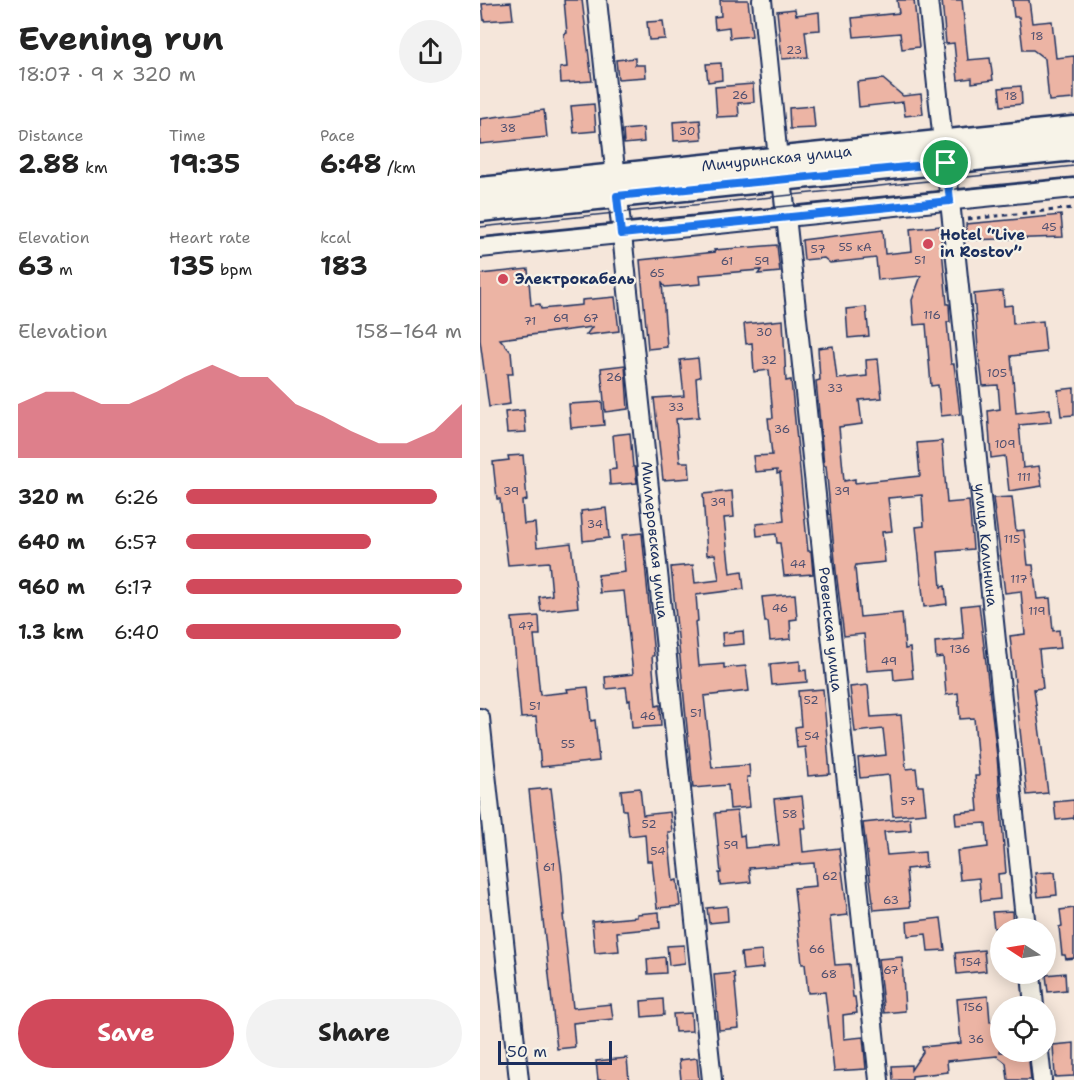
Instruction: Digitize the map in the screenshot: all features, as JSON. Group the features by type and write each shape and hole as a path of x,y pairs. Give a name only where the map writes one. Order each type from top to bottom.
{"main road":[{"name":"Мичуринская улица","path":"480,210 616,186 944,152 1074,128"},
{"name":"Мичуринская улица","path":"944,152 1074,149"},
{"name":"Мичуринская улица","path":"480,189 616,186"}],"street":[{"name":"Миллеровская улица","path":"597,0 712,1080"},
{"name":"Ровенская улица","path":"762,0 879,1080"},
{"name":"улица Калинина","path":"928,0 1025,918"},
{"path":"480,248 1074,188"},
{"path":"480,718 519,1080"},
{"path":"1040,1062 1042,1080"}],"path":[{"path":"952,220 1074,208"}],"building":[{"path":"564,0 582,0 592,81 561,83 560,68 567,67"},
{"path":"720,0 748,0 752,36 730,38 729,27 715,29 714,17 721,16"},
{"path":"897,0 914,0 919,47 902,49 900,33 854,37 852,18 899,13"},
{"path":"942,0 962,0 968,60 990,58 993,80 972,83 972,78 958,80 954,43 946,44"},
{"path":"1012,0 1029,0 1032,23 1052,21 1056,58 1074,56 1074,99 1049,101 1045,59 1033,50 1023,50 1019,17 1014,17"},
{"path":"511,2 513,19 484,21 482,4"},
{"path":"795,9 796,15 819,12 820,30 805,31 808,57 782,59 777,11"},
{"path":"663,21 665,39 649,40 647,22"},
{"path":"635,58 635,65 645,65 646,77 618,79 616,60"},
{"path":"721,63 722,80 708,82 706,64"},
{"path":"883,79 903,96 921,94 923,114 905,116 903,102 859,107 857,82"},
{"path":"753,84 754,102 738,103 739,116 717,117 715,87"},
{"path":"1021,86 1022,104 1001,106 999,88"},
{"path":"594,104 596,131 574,133 571,106"},
{"path":"813,106 815,128 790,129 789,108"},
{"path":"544,110 547,137 480,144 480,119"},
{"path":"700,120 702,139 674,141 673,122"},
{"path":"643,128 644,142 624,144 623,130"},
{"path":"1061,215 1063,237 967,240 966,224"},
{"path":"940,226 947,304 949,304 950,322 947,322 951,364 954,364 960,414 941,416 938,385 931,386 926,324 914,325 912,300 921,276 878,280 876,258 830,263 824,258 804,260 802,240 883,230 885,254 912,251 910,229"},
{"path":"777,245 780,272 758,274 761,270 700,275 701,284 665,287 662,283 667,347 648,349 640,260 715,252 714,250"},
{"path":"528,269 531,305 540,304 541,309 582,305 582,300 615,297 619,331 586,335 592,327 500,339 511,352 513,374 507,374 510,404 489,407 480,340 480,274"},
{"path":"1003,291 1004,306 1012,305 1013,324 1043,321 1046,352 1011,356 1016,413 1050,409 1051,422 1019,425 1023,468 1039,466 1042,486 1009,491 1005,456 991,458 988,411 1000,409 998,385 983,386 974,294"},
{"path":"866,307 869,336 848,338 846,309"},
{"path":"783,320 786,381 791,380 808,551 811,551 813,574 784,576 780,543 777,543 776,534 757,536 756,524 784,521 780,473 777,474 777,470 755,472 753,456 772,455 768,418 773,418 769,370 754,372 752,343 746,344 744,324"},
{"path":"833,346 837,379 867,376 866,360 878,359 882,398 859,400 862,424 839,427 844,481 855,479 855,483 920,476 917,443 942,441 947,503 969,501 973,549 938,552 941,587 945,586 947,604 924,607 916,527 924,526 922,495 888,498 892,531 882,532 885,562 856,565 855,568 860,617 902,613 905,649 910,648 913,678 894,680 893,669 867,671 864,634 844,636 816,381 820,380 818,348"},
{"path":"698,358 700,377 696,378 699,417 676,419 680,462 689,462 690,478 663,480 654,398 684,396 680,360"},
{"path":"625,365 628,409 605,412 601,368"},
{"path":"1074,388 1074,415 1061,416 1058,390"},
{"path":"602,402 604,425 571,428 569,404"},
{"path":"524,410 526,432 507,433 505,412"},
{"path":"630,433 637,483 610,485 609,470 616,469 613,435"},
{"path":"523,455 527,500 522,501 524,524 535,523 537,547 571,543 578,607 541,611 539,597 552,595 549,562 508,565 493,462 509,460 508,456"},
{"path":"732,491 734,517 724,518 730,573 742,571 744,589 696,595 698,621 695,622 699,666 724,664 724,668 746,666 749,691 704,696 712,768 749,765 750,777 747,777 750,807 730,809 728,785 693,788 671,567 693,565 695,583 719,580 715,554 707,555 703,494"},
{"path":"1012,497 1016,531 1024,530 1028,565 1033,565 1037,599 1050,598 1053,631 1059,630 1061,648 1039,650 1043,688 1034,689 1048,793 1027,795 1010,636 1025,634 1021,591 1005,593 993,498"},
{"path":"606,508 609,538 583,541 581,511"},
{"path":"642,533 654,656 652,656 656,706 660,705 661,726 632,728 630,700 628,701 626,687 606,689 605,677 633,674 624,591 600,593 598,575 625,572 622,535"},
{"path":"795,594 797,619 790,620 791,639 770,641 762,597"},
{"path":"979,604 997,756 1006,873 998,874 1000,899 981,901 979,878 960,880 957,851 988,847 986,823 956,825 955,813 978,811 975,776 979,776 974,718 960,719 958,693 946,695 943,657 936,658 935,642 964,639 961,606"},
{"path":"539,616 540,635 534,635 540,695 588,687 591,721 595,720 599,761 541,767 536,717 521,718 512,618"},
{"path":"743,631 744,644 723,646 722,633"},
{"path":"800,661 800,671 806,670 807,682 772,685 770,664"},
{"path":"868,685 871,717 901,715 906,769 916,768 918,786 923,786 926,813 893,816 889,775 860,778 858,758 886,755 883,729 855,732 850,687"},
{"path":"823,689 830,774 808,776 805,747 797,748 795,727 801,726 798,691"},
{"path":"551,788 562,875 565,915 563,915 573,1008 611,1004 613,1019 573,1023 575,1047 557,1049 529,790"},
{"path":"640,788 643,815 670,812 672,832 668,832 673,881 677,880 680,906 657,908 652,861 647,861 645,834 629,836 621,790"},
{"path":"802,796 806,828 801,828 803,852 839,848 848,915 830,917 835,965 850,964 857,1013 843,1015 844,1039 863,1037 866,1069 834,1071 825,992 808,993 805,964 802,964 794,888 816,886 814,863 749,868 751,882 720,885 719,873 721,873 715,813 737,811 740,836 744,835 745,848 779,845 774,799"},
{"path":"1074,800 1074,818 1056,820 1054,802"},
{"path":"910,818 911,830 884,832 887,855 925,852 926,867 906,869 910,907 874,910 863,823"},
{"path":"1055,872 1057,895 1038,897 1035,873"},
{"path":"727,906 728,921 709,923 707,908"},
{"path":"1074,908 1074,958 1066,959 1065,955 1062,955 1060,910"},
{"path":"1012,911 1012,918 993,918 992,912"},
{"path":"659,912 660,928 617,932 619,951 595,953 592,921 637,917 637,914"},
{"path":"941,918 945,950 928,951 926,934 908,936 907,922"},
{"path":"684,945 685,963 669,965 667,946"},
{"path":"984,950 986,971 957,974 955,953"},
{"path":"762,951 763,968 743,970 741,953"},
{"path":"665,957 666,973 648,974 647,959"},
{"path":"902,957 905,1011 884,1013 878,959"},
{"path":"734,973 739,1028 719,1030 714,975"},
{"path":"1065,973 1066,990 1048,992 1047,984 1056,984 1056,974"},
{"path":"988,996 990,1057 947,1061 948,1072 912,1076 912,1080 893,1080 892,1066 911,1065 911,1070 923,1052 922,1047 961,1043 957,999"},
{"path":"663,999 664,1015 642,1017 641,1001"},
{"path":"691,1013 692,1031 675,1032 673,1014"},
{"path":"1074,1043 1074,1076 1055,1077 1056,1045"},
{"path":"627,1058 629,1080 598,1080 596,1061"},
{"path":"697,1058 699,1080 681,1080 679,1060"},
{"path":"1029,1062 1031,1080 1008,1080 1006,1063"}],"tram line":[{"path":"480,227 1074,166"},
{"path":"480,237 1074,177"}],"place":[{"name":"Hotel “Live in Rostov”","path":"928,244"},
{"name":"Электрокабель","path":"503,279"}],"route":[{"path":"946,163 950,201 621,234 617,196 946,163"}]}
